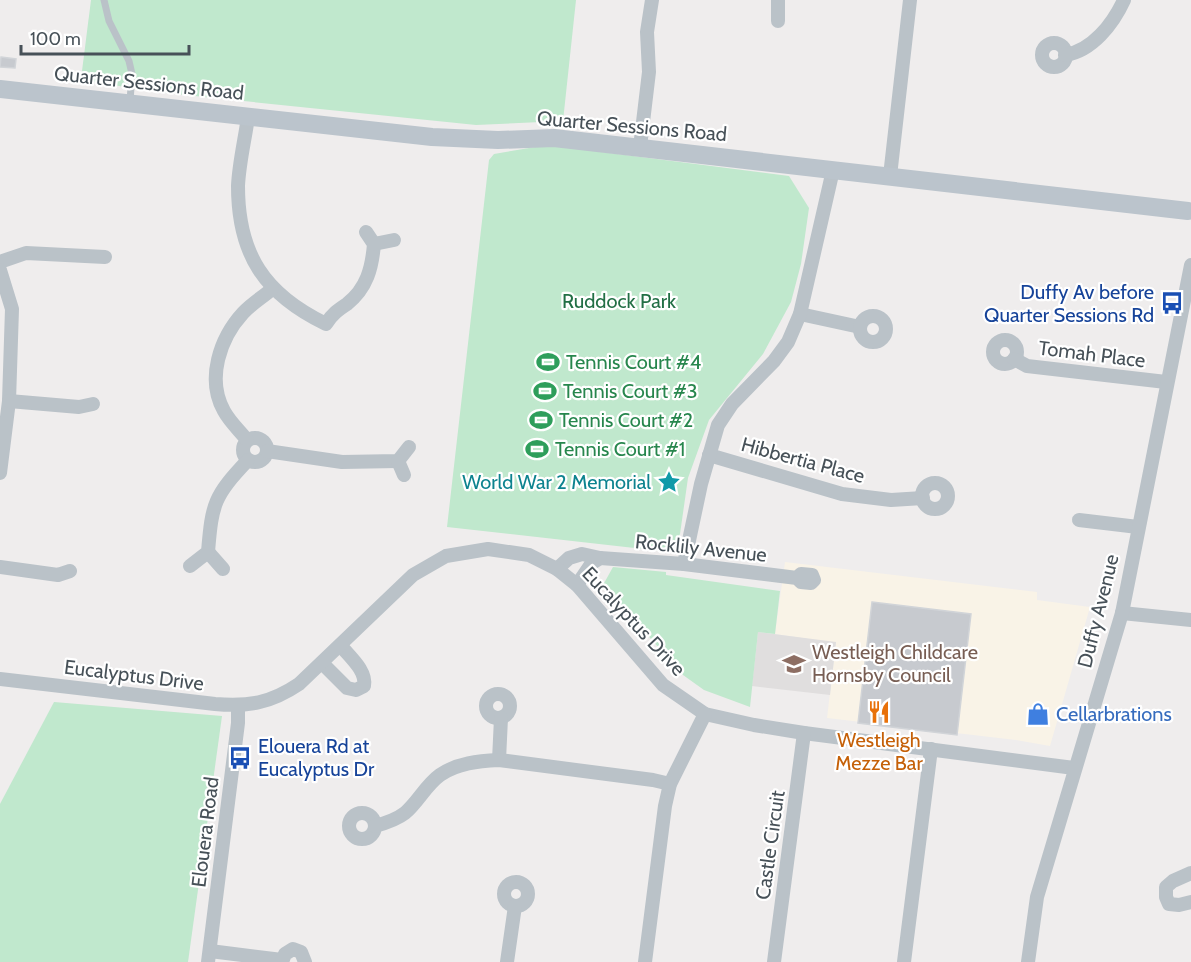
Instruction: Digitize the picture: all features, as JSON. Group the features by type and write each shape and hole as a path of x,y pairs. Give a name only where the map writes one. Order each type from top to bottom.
{"main road":[{"name":"Quarter Sessions Road","path":"0,89 432,137 488,140 554,138 640,147 1190,214"}],"street":[{"path":"640,147 649,72 647,32 652,0"},
{"path":"778,0 778,21"},
{"path":"890,176 910,0"},
{"path":"1065,55 1083,50 1094,41 1112,20 1124,0"},
{"path":"248,117 238,183 239,212 245,242 256,266 272,289 306,314 326,324 333,313 347,303 365,284 369,275 370,238 394,240"},
{"path":"684,564 718,424 732,404 774,362 788,342 800,314 833,170"},
{"path":"0,261 26,253 105,257"},
{"name":"Duffy Avenue","path":"1028,962 1037,897 1122,613 1191,265"},
{"path":"0,270 12,309 9,401 0,473"},
{"path":"247,440 223,410 217,395 216,375 219,354 228,333 244,312 272,289"},
{"path":"800,314 860,327"},
{"name":"Tomah Place","path":"1014,360 1027,366 1166,382"},
{"path":"9,401 80,407 93,404"},
{"path":"254,437 261,439 266,444 267,452 260,461 248,460 243,452 247,440 254,437"},
{"path":"398,461 409,447"},
{"path":"267,452 342,462 398,461"},
{"name":"Hibbertia Place","path":"709,455 842,494 891,500 923,498"},
{"path":"223,569 208,552 210,522 215,501 225,484 248,460"},
{"path":"398,461 404,474"},
{"path":"1079,520 1138,527"},
{"name":"Eucalyptus Drive","path":"0,679 238,706 264,701 289,690 322,663 413,574 446,556 488,549 529,555 557,570 577,585 663,685 705,714 754,726 1074,768"},
{"path":"190,566 208,552"},
{"name":"Rocklily Avenue","path":"557,570 574,555 582,554 600,558 684,564 797,578"},
{"path":"577,585 592,563 600,558"},
{"path":"0,567 58,575 70,571"},
{"path":"1122,613 1191,620"},
{"path":"322,663 347,688 356,690 364,686 362,672 341,646"},
{"name":"Elouera Road","path":"209,956 238,723 238,706"},
{"path":"645,962 665,806 670,784 705,714"},
{"path":"499,760 501,718"},
{"name":"Castle Circuit","path":"774,962 804,733"},
{"path":"904,962 931,749"},
{"path":"375,826 398,818 433,781 451,769 470,763 499,760 670,784"},
{"path":"1191,873 1173,881 1166,887 1166,897 1169,904 1179,905 1191,902"},
{"path":"507,962 515,906"},
{"path":"209,956 282,961 286,952 295,949 303,954 305,962"}],"lane":[{"path":"104,0 110,21 129,61 132,74 129,104"}],"shaded area":[{"path":"785,562 1037,592 1037,600 1090,607 1050,746 827,718 836,643 775,634"},
{"name":"Westleigh Childcare Hornsby Council","path":"758,632 836,642 830,695 752,686"}],"green space":[{"path":"91,0 576,0 563,121 476,125 146,91 81,79"},
{"name":"Ruddock Park","path":"547,145 789,176 809,208 801,264 791,302 763,354 709,420 688,478 680,534 670,552 447,527 489,160 494,154"},
{"path":"613,567 666,572 666,575 780,591 775,634 758,632 750,707 704,690 683,675 603,585"},
{"path":"54,702 222,716 188,962 0,962 0,804"}],"building":[{"path":"1,57 16,59 15,68 0,67"},
{"path":"872,602 971,614 957,735 858,723"}],"place":[{"name":"Duffy Av before Quarter Sessions Rd","path":"1172,303"},
{"name":"Tennis Court #4","path":"548,362"},
{"name":"Tennis Court #3","path":"545,391"},
{"name":"Tennis Court #2","path":"541,420"},
{"name":"Tennis Court #1","path":"537,449"},
{"name":"World War 2 Memorial","path":"669,482"},
{"name":"Westleigh Childcare Hornsby Council","path":"794,664"},
{"name":"Westleigh Mezze Bar","path":"879,712"},
{"name":"Cellarbrations","path":"1038,714"},
{"name":"Elouera Rd at Eucalyptus Dr","path":"240,758"}]}
